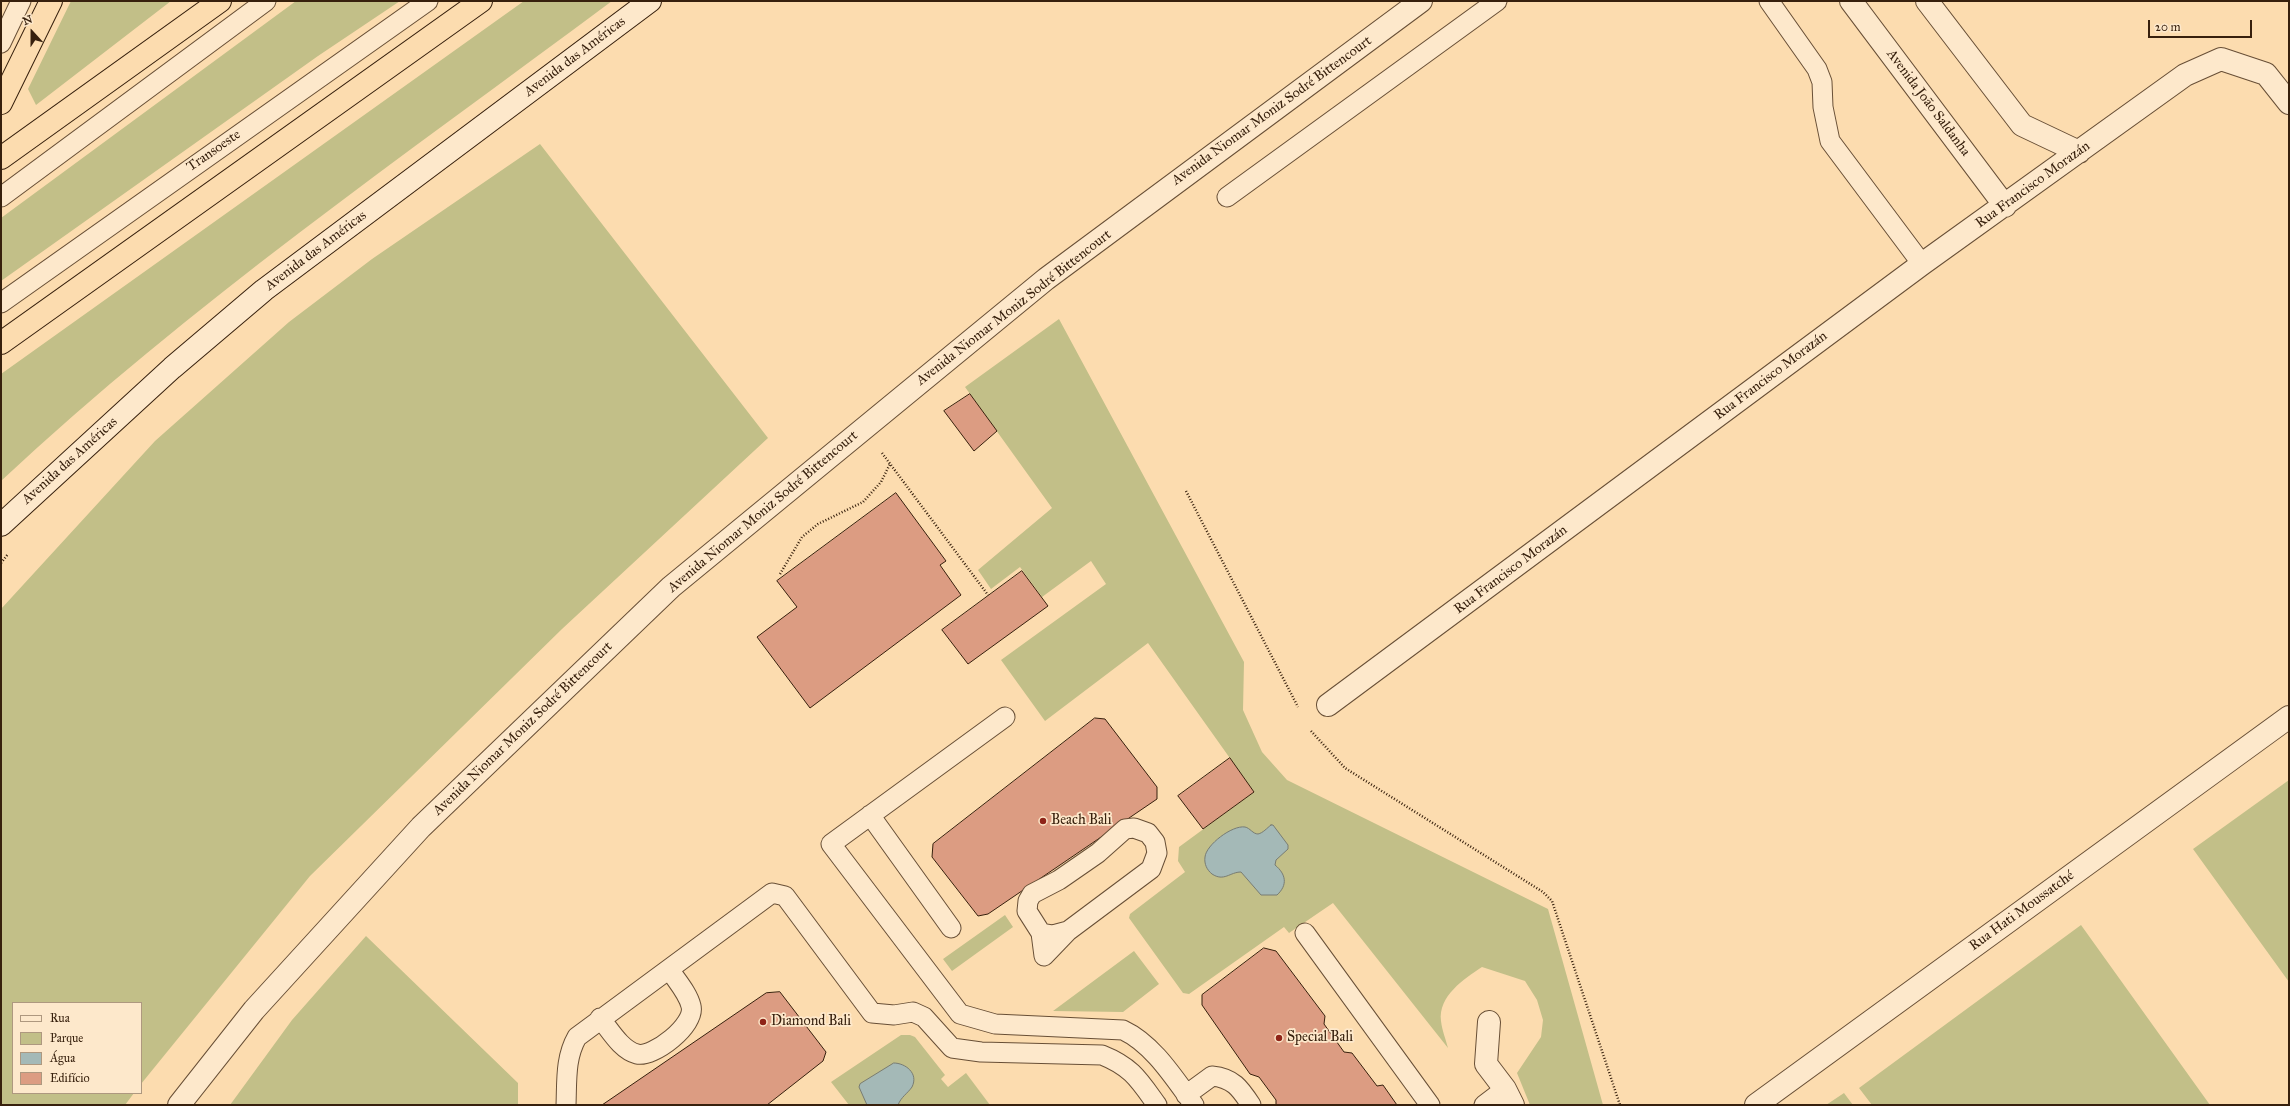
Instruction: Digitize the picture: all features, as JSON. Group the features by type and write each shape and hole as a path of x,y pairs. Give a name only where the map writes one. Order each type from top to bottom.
{"highway":[{"path":"1,103 51,1"},
{"path":"1,158 220,1"},
{"path":"1,343 481,1"}],"street":[{"name":"Avenida das Américas","path":"1,525 172,368 264,290 650,1"},
{"name":"Avenida Niomar Moniz Sodré Bittencourt","path":"179,1105 254,1010 421,827 670,587 1046,279 1421,1"},
{"name":"Avenida João Saldanha","path":"1851,1 2005,206"},
{"path":"1927,1 2022,125 2079,152"},
{"name":"Rua Francisco Morazán","path":"1328,705 1922,264 2005,206 2184,75 2221,59 2266,74 2289,103"},
{"name":"Rua Hati Moussatché","path":"1756,1105 2289,717"},
{"path":"1489,1022 1486,1064 1509,1097"}],"lane":[{"path":"1,43 21,1"},
{"path":"2,197 266,1"},
{"name":"Transoeste","path":"1,303 428,1"},
{"path":"1228,197 1497,1"},
{"path":"1769,1 1817,69 1822,82 1823,107 1830,141 1922,264"},
{"path":"1005,717 831,844 960,1014 995,1024 1122,1030 1138,1038 1190,1100 1212,1076 1225,1077 1234,1084 1251,1105"},
{"path":"870,815 951,928"},
{"path":"1134,828 1148,833 1155,842 1157,853 1151,869 1068,931 1053,935 1041,933 1028,916 1028,901 1032,894 1059,880 1098,853 1125,829 1134,828"},
{"path":"566,1105 567,1065 570,1049 577,1037 600,1018 772,893 785,896 872,1013 894,1015 913,1012 924,1017 952,1048 981,1052 1102,1055 1120,1062 1136,1076 1157,1105"},
{"path":"1305,933 1430,1105"},
{"path":"600,1018 620,1043 629,1051 638,1055 653,1050 678,1034 690,1017 692,1007 669,969"},
{"path":"1484,1105 1509,1097"}],"path":[{"path":"882,453 988,595"},
{"path":"780,574 802,537 818,524 863,502 881,482 890,464"},
{"path":"1186,491 1301,712"},
{"path":"1308,724 1345,768 1543,892 1552,901 1620,1105"}],"green space":[{"path":"71,1 171,1 36,105 28,89"},
{"path":"296,1 400,1 318,56 1,281 1,218"},
{"path":"524,1 612,1 377,174 223,292 147,353 73,416 1,481 1,374"},
{"path":"540,144 768,438 562,629 310,876 142,1083 142,1002 12,1002 12,1094 133,1094 125,1105 1,1105 1,609 155,441 289,322 372,259"},
{"path":"1059,319 1244,662 1243,710 1262,752 1287,780 1548,909 1603,1105 1530,1105 1517,1073 1541,1037 1543,1020 1537,1000 1525,981 1482,967 1460,983 1448,996 1441,1012 1441,1021 1448,1048 1333,903 1289,933 1284,927 1189,994 1183,993 1129,918 1130,914 1185,872 1178,861 1179,847 1254,792 1148,643 1045,721 1001,660 1106,584 1091,561 1042,597 1020,567 991,589 978,570 1052,508 965,387"},
{"path":"2289,780 2289,982 2193,849"},
{"path":"1005,915 1013,927 952,971 943,959"},
{"path":"2081,925 2210,1105 1872,1105 1859,1088"},
{"path":"366,936 518,1083 518,1105 230,1105 292,1020"},
{"path":"1134,951 1159,984 1123,1012 1053,1011"},
{"path":"901,1035 910,1035 915,1037 945,1075 941,1079 948,1087 966,1073 990,1105 849,1105 831,1082"},
{"path":"1844,1093 1853,1105 1826,1105"}],"water":[{"path":"1273,825 1288,845 1288,849 1276,860 1275,865 1282,872 1284,880 1283,887 1277,895 1261,895 1241,872 1220,877 1212,874 1206,867 1206,852 1220,837 1227,832 1240,827 1245,827 1258,834 1263,832"},
{"path":"894,1063 898,1063 910,1070 914,1077 912,1087 898,1105 867,1105 859,1087 860,1084"}],"building":[{"path":"970,394 997,431 974,451 944,411"},
{"path":"896,493 946,561 940,565 961,595 810,708 757,637 797,607 777,581"},
{"path":"1022,571 1048,606 968,664 942,630"},
{"name":"Beach Bali","path":"1095,718 1105,719 1157,787 1157,799 988,914 978,916 932,857 933,844"},
{"path":"1230,758 1254,792 1203,829 1178,796"},
{"name":"Special Bali","path":"1264,948 1276,951 1325,1016 1324,1024 1344,1052 1352,1053 1377,1086 1383,1085 1397,1105 1276,1105 1276,1100 1259,1077 1250,1074 1202,1005 1202,995"},
{"name":"Diamond Bali","path":"780,992 826,1052 823,1061 767,1105 602,1105 766,993"}],"place":[{"name":"Beach Bali","path":"1043,821"},
{"name":"Diamond Bali","path":"763,1022"},
{"name":"Special Bali","path":"1279,1038"}]}
